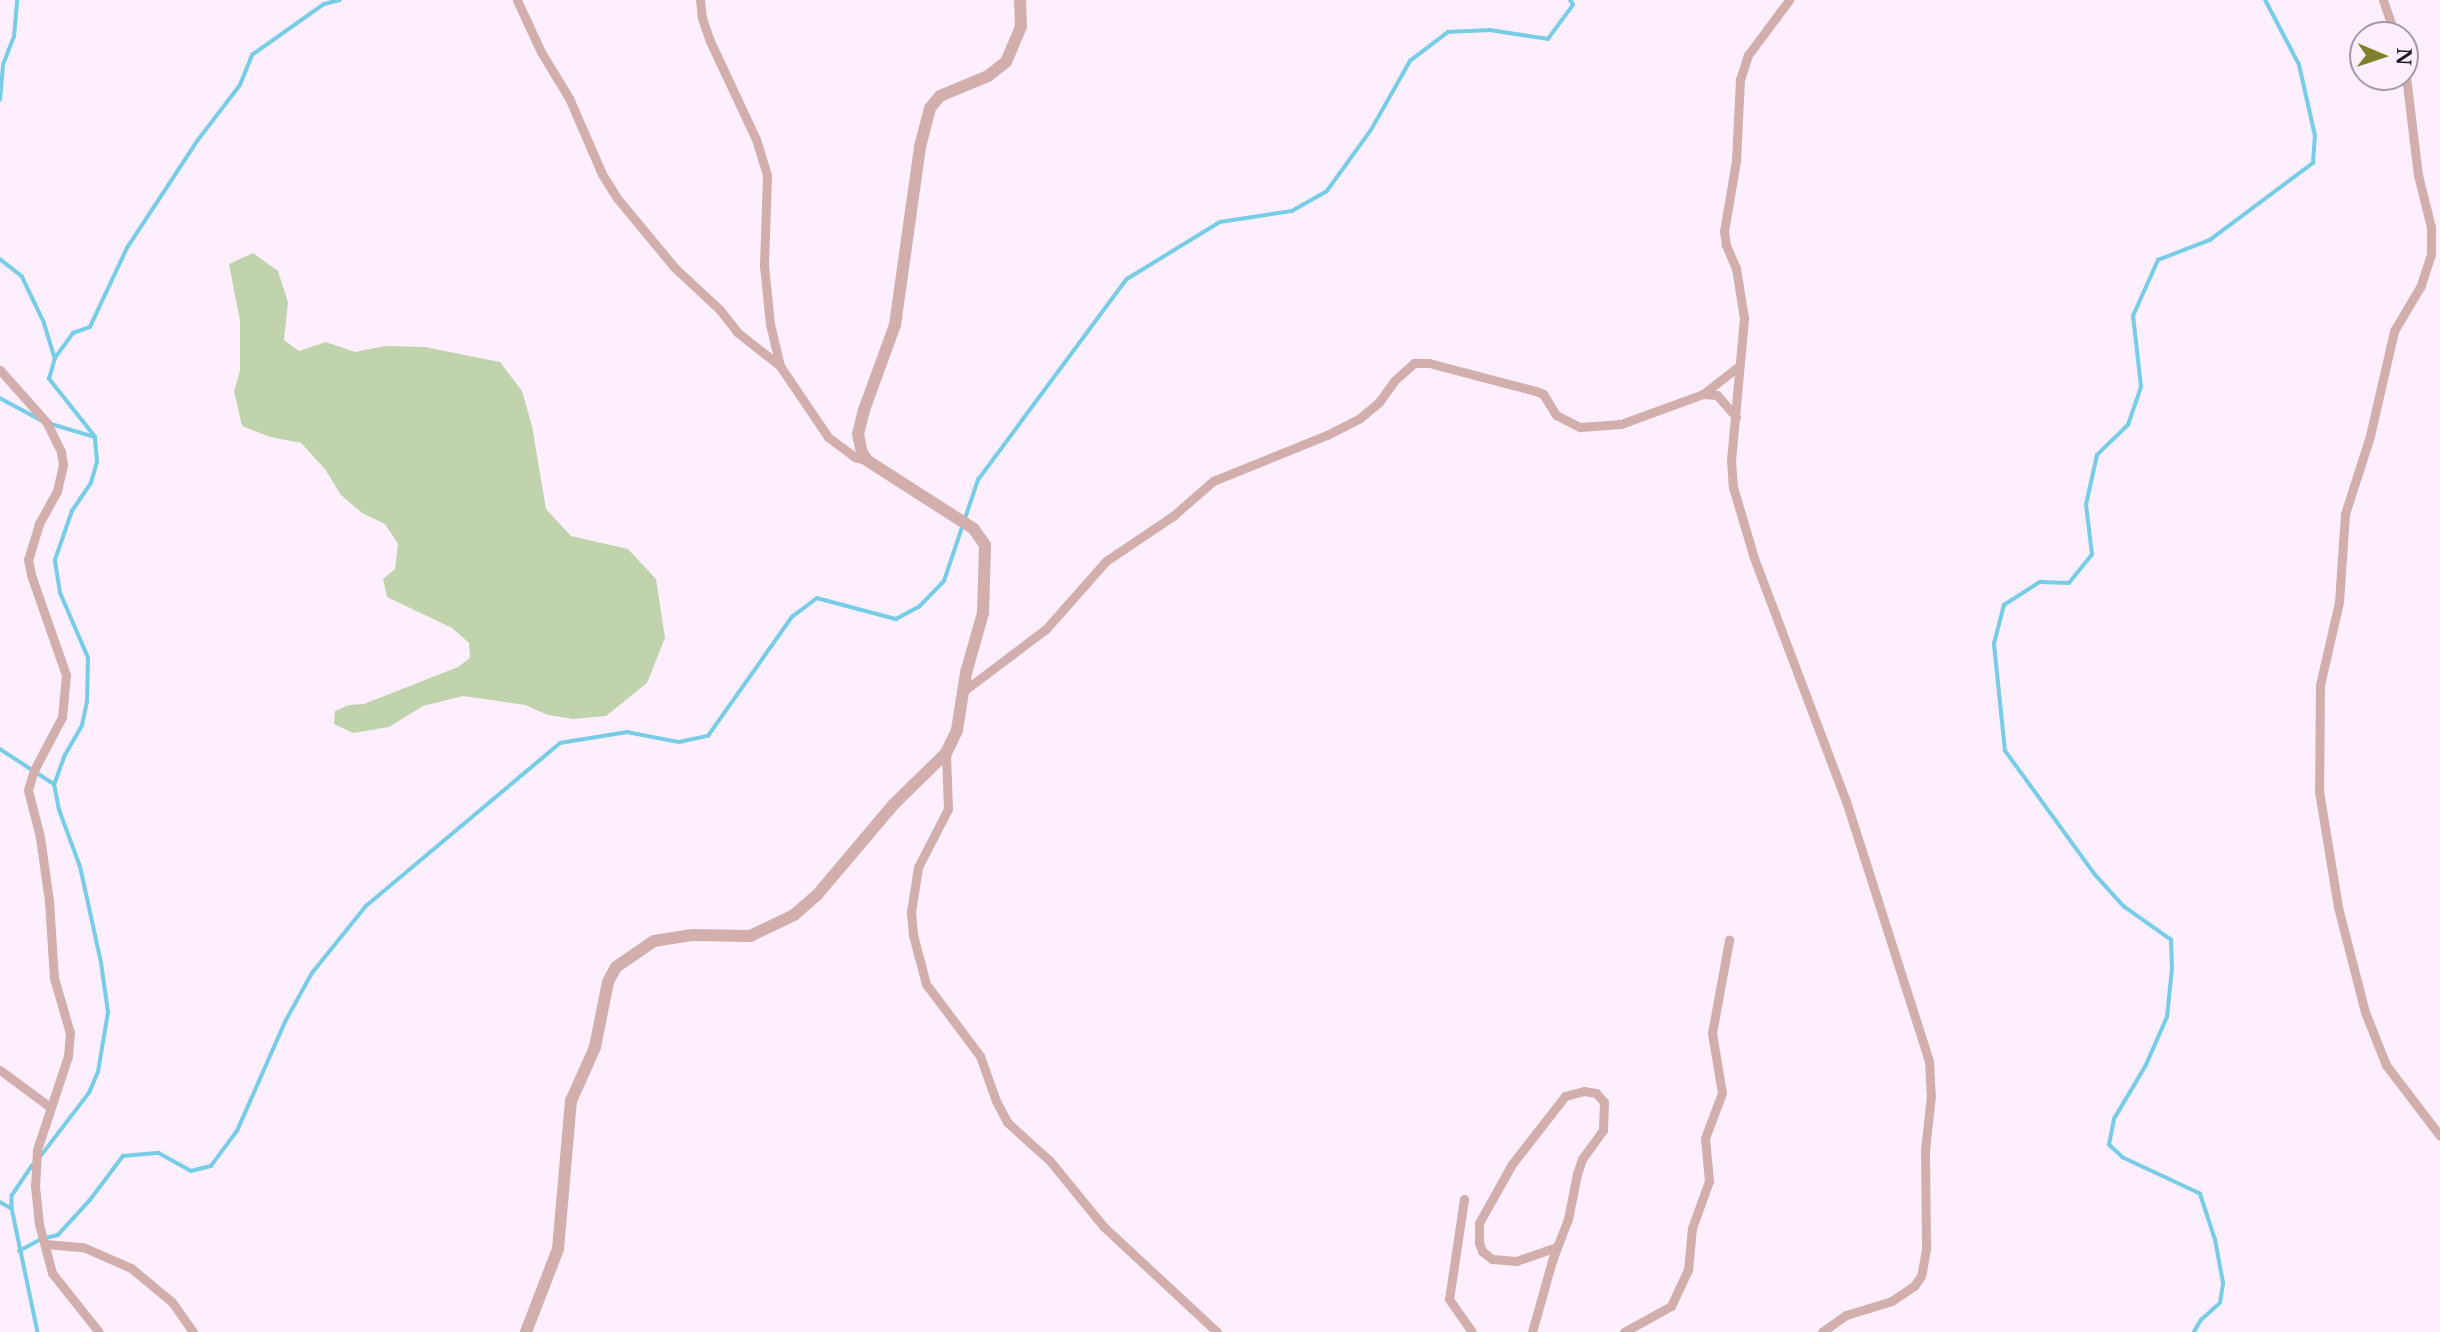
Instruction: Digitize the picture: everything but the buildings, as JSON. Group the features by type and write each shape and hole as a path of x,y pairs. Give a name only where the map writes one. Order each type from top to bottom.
{"street":[{"path":"517,0 541,52 569,98 602,174 617,198 674,267 720,310 737,332 780,366 828,437 855,457 868,461 974,529 985,545 983,613 966,673 957,730 946,753 894,804 817,895 794,915 750,936 693,935 654,942 616,967 608,982 597,1039 571,1101 558,1249 526,1332"},
{"path":"700,0 702,18 710,41 756,139 767,175 764,266 770,324 780,366"},
{"path":"868,461 859,444 859,424 895,324 927,114 940,96 988,76 1006,62 1021,27 1020,0"},
{"path":"1788,0 1748,55 1740,79 1736,161 1724,231 1726,246 1736,268 1743,306 1732,473 1746,536 1846,801 1929,1061 1931,1095 1926,1124 1924,1181 1926,1249 1921,1276 1914,1286 1892,1301 1846,1315 1822,1332"},
{"path":"2383,0 2390,21"},
{"path":"2408,91 2418,175 2431,227 2431,254 2424,278 2399,317 2386,355 2370,436 2345,514 2339,602 2320,685 2319,791 2333,881 2365,1012 2386,1065 2440,1136"},
{"path":"965,690 1046,629 1106,561 1173,516 1213,481 1327,435 1360,418 1378,402 1401,372 1414,363 1429,363 1536,391 1543,394 1556,415 1580,427 1621,424 1703,394 1739,366"},
{"path":"0,370 47,423 63,465 57,491 39,524 28,559 31,575 62,661 66,689 58,727 28,785 40,837 49,901 54,978 70,1033 68,1056 50,1107 35,1163 36,1205 52,1273 99,1332"},
{"path":"1703,394 1717,396 1736,417"},
{"path":"946,753 948,809 918,867 911,912 913,935 926,984 980,1056 996,1101 1007,1122 1050,1161 1104,1227 1217,1332"},
{"path":"1623,1332 1671,1306 1688,1270 1692,1228 1709,1181 1705,1138 1722,1093 1712,1033 1729,940"},
{"path":"0,1070 50,1107"},
{"path":"1532,1332 1568,1219 1582,1159 1603,1130 1604,1102 1596,1093 1584,1091 1565,1096 1512,1164 1491,1196 1479,1223 1479,1243 1482,1251 1492,1259 1516,1261 1544,1249 1558,1247"},
{"path":"1464,1199 1450,1299 1472,1332"},
{"path":"45,1244 83,1247 131,1268 172,1302 193,1332"}],"green space":[{"path":"253,253 278,271 288,302 284,340 299,351 326,342 355,352 385,346 425,347 500,362 522,391 532,426 546,509 571,536 628,549 656,579 665,638 647,683 606,716 573,719 548,715 525,705 463,696 423,706 389,727 353,733 334,724 335,711 349,705 364,704 458,667 470,658 469,643 452,628 387,597 383,579 395,569 398,544 385,524 362,513 341,495 325,469 301,443 270,437 242,426 234,391 240,371 240,321 229,264"}],"waterway":[{"path":"0,100 3,65 14,37 17,0"},
{"path":"40,1157 89,1093 98,1072 108,1012 101,963 80,867 59,810 54,785 65,755 82,725 87,702 88,658 60,593 55,560 72,511 91,483 97,462 95,437 49,379 55,358 73,333 90,327 127,248 198,140 240,85 252,55 324,4 340,0"},
{"path":"19,1251 42,1239 58,1235 90,1200 123,1156 159,1153 191,1171 211,1166 237,1131 285,1022 312,973 366,906 560,743 627,732 679,742 708,736 792,617 817,598 896,619 919,607 944,581 978,480 1127,279 1220,222 1292,211 1327,191 1371,130 1410,61 1448,32 1490,30 1548,39 1573,5 1570,0"},
{"path":"2194,1332 2201,1320 2220,1303 2223,1283 2215,1240 2200,1194 2123,1158 2109,1145 2114,1119 2146,1065 2167,1017 2172,969 2171,940 2124,907 2095,875 2005,751 1994,644 2004,605 2040,582 2069,583 2092,555 2086,505 2097,455 2128,425 2141,387 2133,316 2158,260 2210,240 2313,163 2315,136 2299,65 2265,0"},
{"path":"0,259 22,276 44,322 55,358"},
{"path":"0,398 41,420"},
{"path":"48,423 95,437"},
{"path":"0,749 54,784"},
{"path":"33,1165 12,1196 12,1208 38,1332"},
{"path":"0,1202 11,1208"}]}
